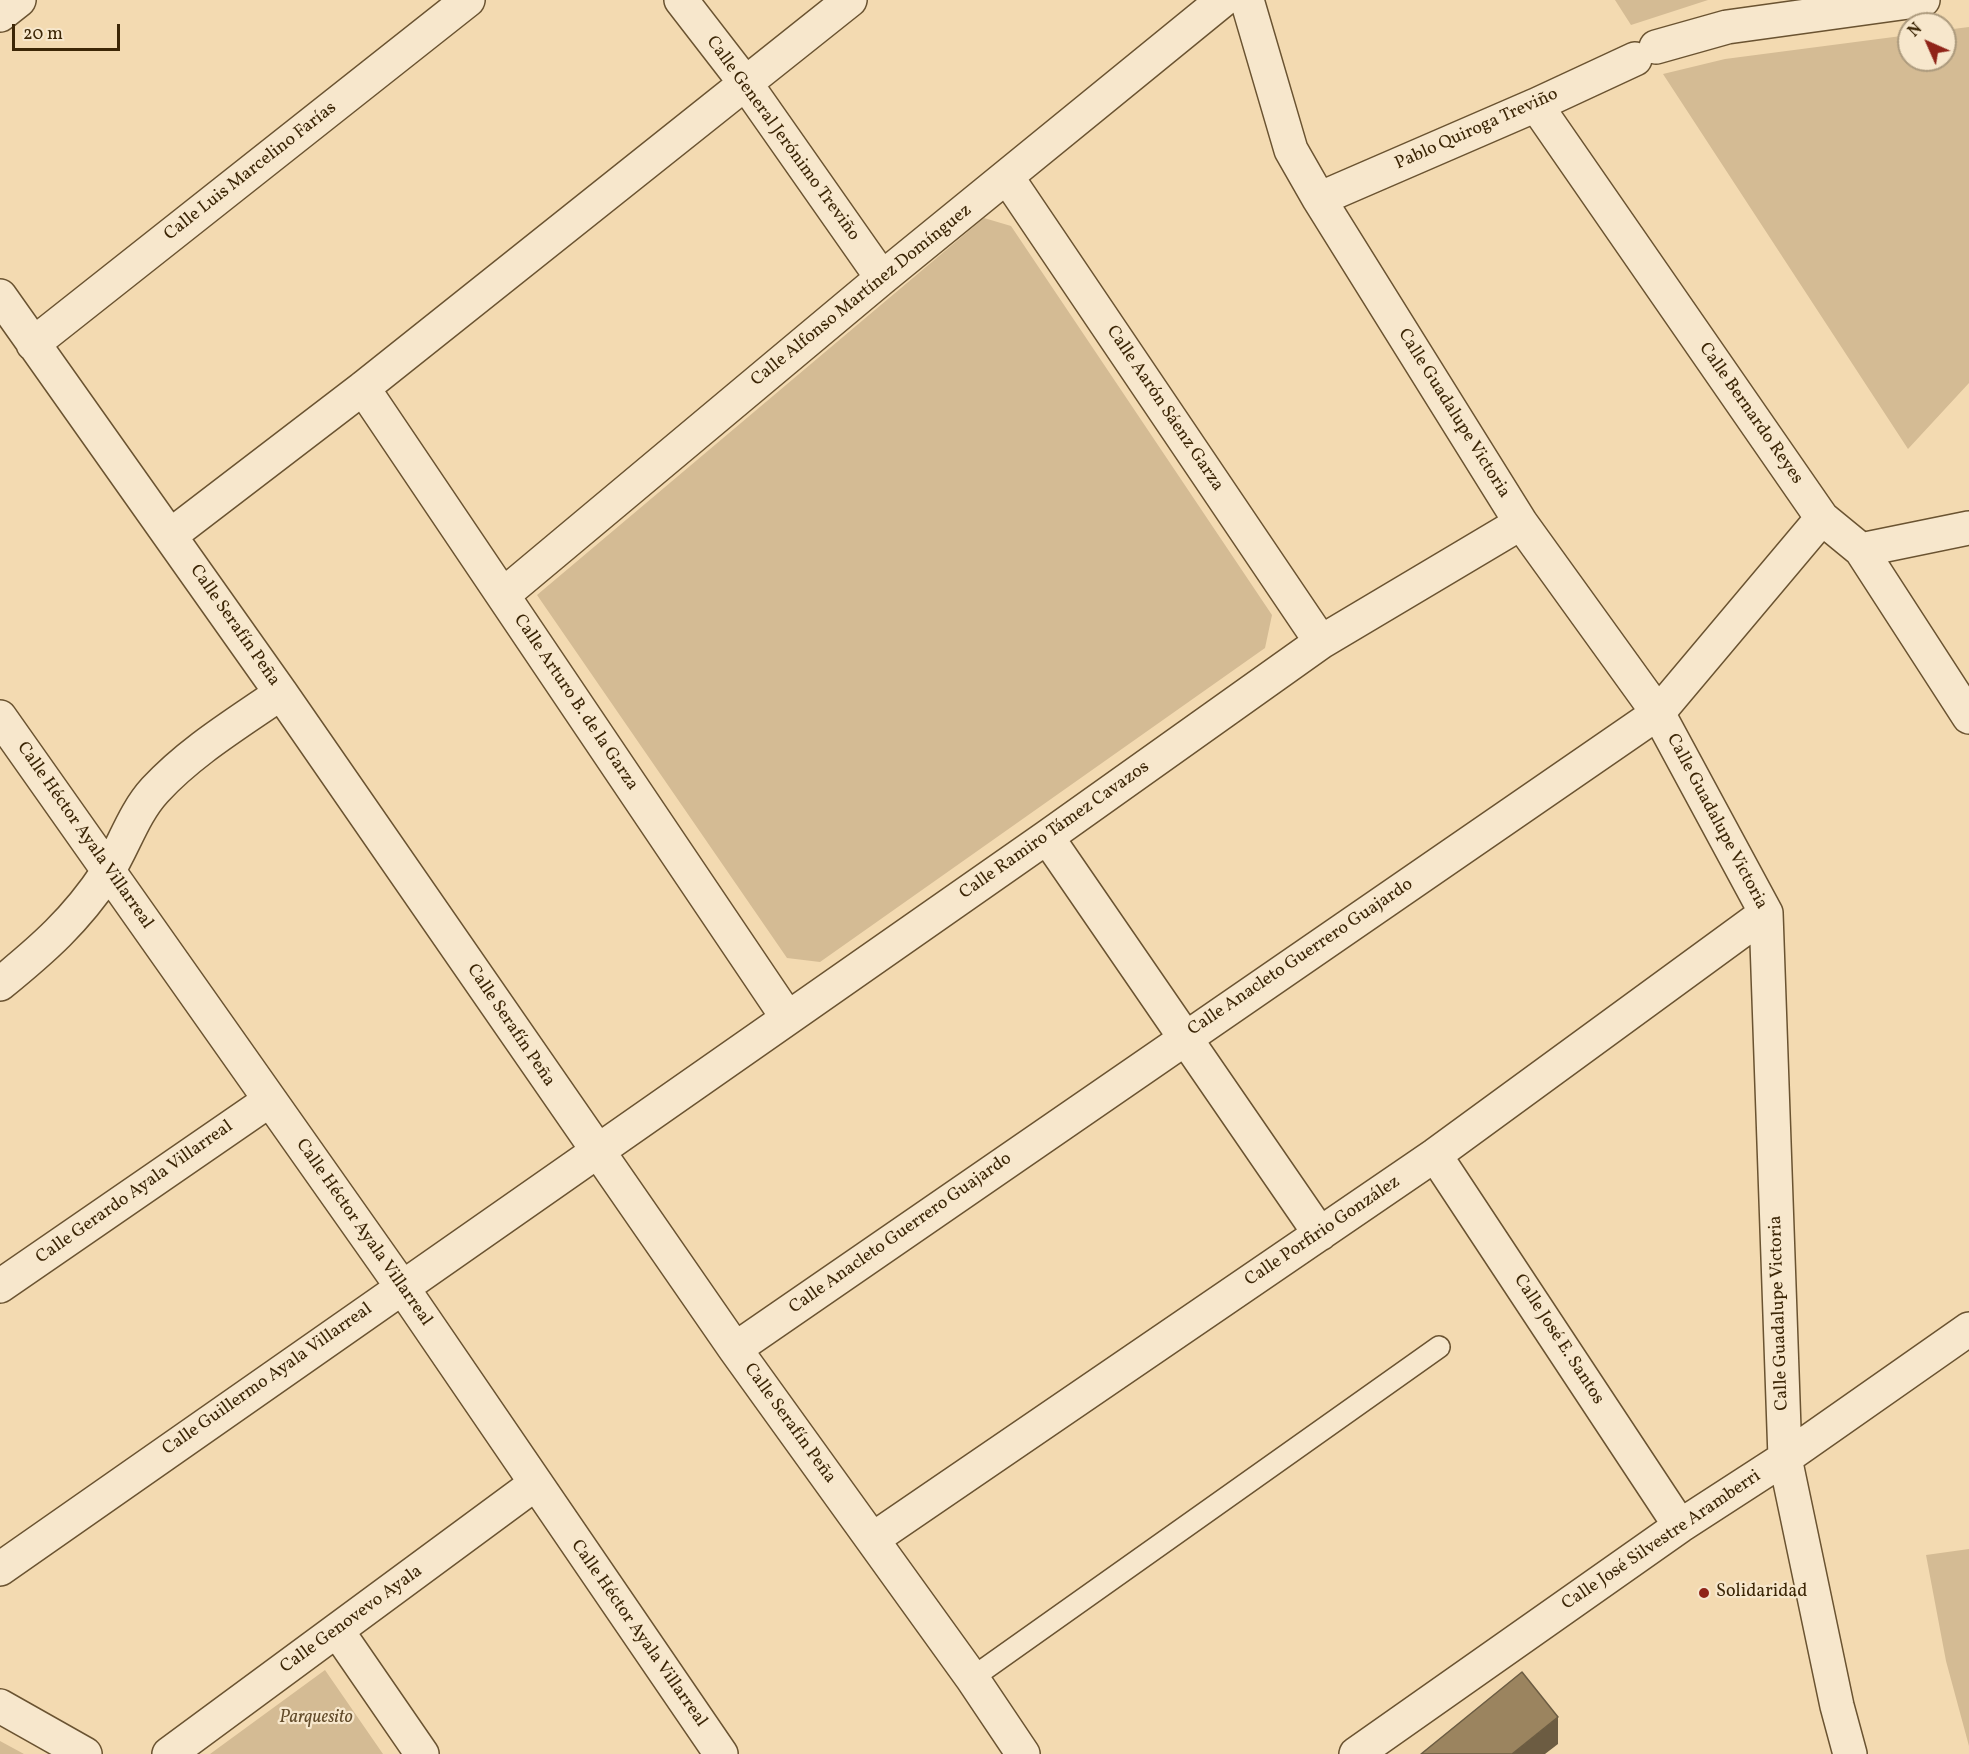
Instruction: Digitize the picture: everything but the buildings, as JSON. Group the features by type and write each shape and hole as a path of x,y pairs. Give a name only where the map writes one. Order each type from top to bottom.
{"street":[{"path":"0,15 19,0"},
{"name":"Calle Luis Marcelino Farías","path":"33,344 468,0"},
{"name":"Calle General Jerónimo Treviño","path":"681,0 746,84 882,278"},
{"path":"171,535 363,388 850,0"},
{"name":"Calle Alfonso Martínez Domínguez","path":"503,595 882,278 1223,0"},
{"name":"Calle Guadalupe Victoria","path":"1247,0 1291,150 1319,200 1521,523 1658,713 1766,913 1785,1458 1837,1706 1850,1754"},
{"name":"Pablo Quiroga Treviño","path":"1319,200 1536,105 1646,53 1727,27 1923,0"},
{"name":"Calle Bernardo Reyes","path":"1536,105 1822,518 1861,550 1969,717"},
{"name":"Calle Aarón Sáenz Garza","path":"1008,177 1321,642"},
{"name":"Calle Serafín Peña","path":"0,296 171,535 596,1151 735,1349 972,1678 1023,1754"},
{"name":"Calle Arturo B. de la Garza","path":"363,388 787,1017"},
{"name":"Calle Anacleto Guerrero Guajardo","path":"735,1349 1184,1037 1658,713 1822,518"},
{"name":"Calle Ramiro Támez Cavazos","path":"596,1151 1047,837 1321,642 1521,523"},
{"path":"1861,550 1969,528"},
{"path":"0,984 51,942 78,914 108,871 137,814 154,791 185,761 281,693"},
{"name":"Calle Héctor Ayala Villarreal","path":"0,717 402,1287 721,1754"},
{"path":"1047,837 1320,1234"},
{"name":"Calle Porfirio González","path":"873,1539 1435,1155 1766,913"},
{"name":"Calle Gerardo Ayala Villarreal","path":"0,1286 270,1100"},
{"name":"Calle Guillermo Ayala Villarreal","path":"0,1569 596,1151"},
{"name":"Calle José E. Santos","path":"1435,1155 1680,1526"},
{"name":"Calle José Silvestre Aramberri","path":"1356,1754 1680,1526 1785,1458 1969,1329"},
{"name":"Calle Genovevo Ayala","path":"169,1754 338,1632 535,1484"},
{"path":"338,1632 422,1754"},
{"path":"0,1706 85,1754"}],"lane":[{"path":"972,1678 1439,1347"}],"green space":[{"path":"1615,0 1708,0 1631,25"},
{"path":"1969,27 1969,383 1908,449 1663,74 1725,59 1897,37 1897,72 1957,72 1957,28"},
{"path":"984,218 1011,226 1272,615 1265,648 820,962 787,958 537,595"},
{"path":"1969,1549 1969,1746 1946,1661 1926,1555"},
{"name":"Parquesito","path":"325,1670 383,1754 210,1754"},
{"path":"0,1741 24,1754 0,1754"}],"place":[{"name":"Solidaridad","path":"1704,1593"}]}
